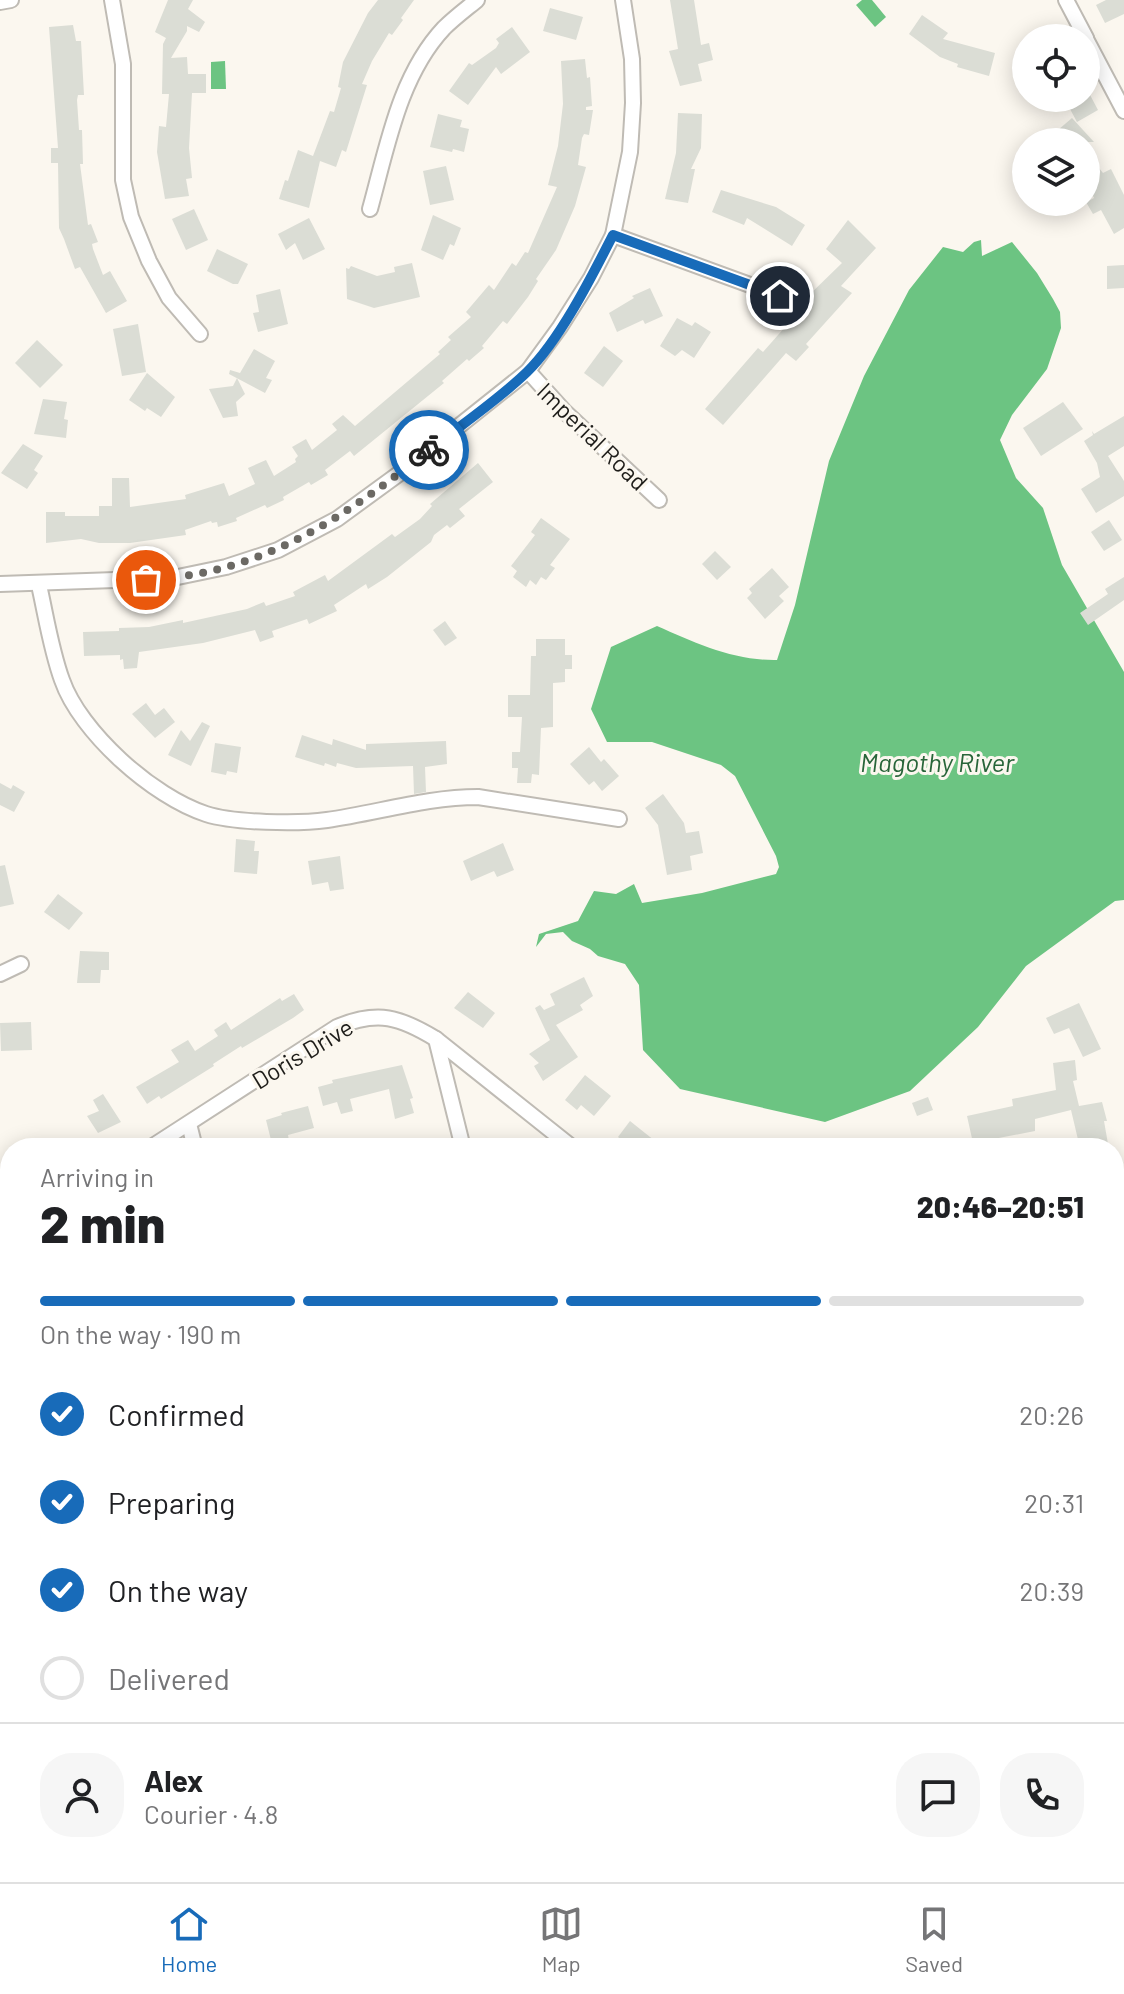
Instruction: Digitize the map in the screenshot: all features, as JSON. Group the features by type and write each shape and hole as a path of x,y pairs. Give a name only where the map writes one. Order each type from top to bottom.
{"street":[{"path":"0,2 11,0"},
{"path":"112,0 123,64 123,180 131,217 169,298 200,334"},
{"path":"370,209 400,103 419,63 443,29 477,0"},
{"path":"0,584 173,578 226,567 278,550 337,519 528,371 568,315 613,235 630,152 633,103 632,59 623,0"},
{"path":"1066,0 1079,24"},
{"path":"1100,65 1124,111"},
{"path":"613,235 780,296"},
{"name":"Imperial Road","path":"528,371 564,411 659,500"},
{"path":"39,585 62,682 89,726 122,764 162,792 206,814 268,822 324,820 456,797 478,797 619,819"},
{"path":"0,974 21,964"},
{"name":"Doris Drive","path":"166,1138 337,1027 369,1016 392,1018 413,1025 436,1039 560,1138"},
{"path":"436,1039 461,1138"},
{"path":"189,1124 192,1138"}],"water":[{"path":"862,0 872,0 886,17 875,27 856,5"},
{"path":"225,61 226,89 211,89 211,62"},
{"name":"Magothy River","path":"981,240 982,256 1012,242 1037,273 1060,312 1061,328 1047,369 1012,415 1000,440 1016,478 1043,508 1062,565 1124,672 1124,900 1115,901 1026,966 978,1027 910,1091 825,1122 680,1089 643,1050 639,985 625,964 598,956 563,932 546,934 536,947 539,934 578,921 594,891 616,894 634,884 642,903 702,893 776,874 779,867 735,776 721,765 652,742 607,742 591,709 611,647 657,626 731,654 777,660 795,605 829,461 864,376 909,290 943,247 963,252"}],"building":[{"path":"168,0 193,0 188,9 205,22 199,32 187,26 171,58 187,57 188,74 206,74 206,93 192,93 189,148 192,178 186,179 189,196 165,199 157,152 159,126 166,127 169,94 162,94 163,44 166,38 155,32"},
{"path":"378,0 414,0 372,61 362,84 367,85 346,152 342,150 336,167 320,161 309,208 279,199 298,150 313,156 330,111 334,112 341,88 338,87 343,62"},
{"path":"670,0 694,0 701,45 709,43 713,60 698,64 702,81 680,86 669,51 678,49"},
{"path":"1106,0 1124,0 1124,14 1105,23 1096,5"},
{"path":"550,8 583,17 576,40 543,31"},
{"path":"922,15 948,33 943,39 995,53 989,76 957,67 958,64 940,57 909,34"},
{"path":"73,25 76,41 81,41 84,95 78,95 77,100 79,130 82,130 83,164 80,164 88,225 91,224 98,242 92,244 103,275 110,271 127,301 106,313 80,267 75,269 59,228 58,163 51,163 51,148 58,148 49,27"},
{"path":"512,27 530,52 501,74 496,67 468,105 449,91 469,63 472,65 496,48 499,43 496,39"},
{"path":"585,59 592,106 586,107 586,110 593,110 589,135 584,134 582,138 578,165 586,167 575,206 556,250 528,297 507,324 503,321 482,346 484,348 469,361 467,359 442,381 444,383 354,456 350,451 325,470 328,475 311,485 309,482 267,508 265,505 236,518 237,521 218,527 217,522 211,521 185,530 186,535 130,543 99,543 81,539 46,543 46,512 65,512 65,516 99,516 99,506 112,506 112,478 129,478 130,507 186,499 185,495 224,483 229,496 255,484 248,468 266,460 274,476 296,462 298,456 292,447 306,439 312,450 337,430 332,424 343,415 355,426 440,354 438,352 451,340 448,337 471,317 466,312 489,285 494,290 512,263 516,266 525,252 528,253 557,187 548,185 558,146 563,104 561,61"},
{"path":"1072,112 1094,112 1077,122"},
{"path":"678,113 702,114 701,148 691,169 695,169 688,203 665,199 676,153"},
{"path":"438,114 462,120 460,127 469,129 464,152 430,147"},
{"path":"1072,118 1081,128 1060,128"},
{"path":"446,166 454,200 430,205 423,171"},
{"path":"1100,169 1103,173 1111,169 1124,195 1124,228 1114,234 1101,210"},
{"path":"721,190 776,207 805,225 792,246 747,218 744,225 712,212"},
{"path":"194,209 208,240 186,250 172,219"},
{"path":"433,215 461,228 454,246 450,244 443,260 421,250"},
{"path":"309,218 325,249 303,260 295,243 286,250 278,234"},
{"path":"848,220 876,248 841,286 852,293 806,344 809,347 796,361 786,353 723,425 705,409 758,348 763,352 786,326 789,328 806,308 805,299 842,263 826,249"},
{"path":"217,249 248,264 238,284 207,271"},
{"path":"412,263 420,297 374,308 347,299 346,268 351,266 377,276 395,272 394,267"},
{"path":"1124,265 1124,288 1107,289 1107,266"},
{"path":"650,288 663,316 645,324 643,320 617,332 609,313 634,298 632,296"},
{"path":"280,289 288,324 258,332 253,313 259,312 256,295"},
{"path":"677,318 692,326 695,322 711,332 694,358 682,350 675,356 660,346"},
{"path":"138,324 146,372 122,376 113,329"},
{"path":"37,340 63,365 40,388 15,363"},
{"path":"604,346 623,361 603,387 584,373"},
{"path":"254,349 275,361 266,378 272,380 265,393 229,374 230,370 240,373"},
{"path":"147,373 175,397 161,417 129,400"},
{"path":"237,378 245,394 236,402 238,416 223,418 209,389 233,386"},
{"path":"43,399 67,402 64,419 68,420 66,438 34,434"},
{"path":"1063,402 1083,429 1041,456 1023,428"},
{"path":"1124,416 1124,446 1108,456 1124,481 1124,496 1096,513 1081,489 1100,477 1097,463 1084,441 1093,435 1092,431 1094,434"},
{"path":"23,444 43,456 34,470 38,473 27,489 1,473"},
{"path":"478,463 493,482 459,509 465,516 434,535 431,542 387,577 368,589 366,584 334,605 337,611 309,624 307,619 272,631 274,637 260,642 255,630 203,643 139,652 137,668 124,669 120,655 84,656 83,632 119,631 119,628 149,627 183,620 183,623 247,609 264,602 266,606 295,596 293,592 325,575 328,581 392,534 395,537 420,519 432,506 430,504"},
{"path":"541,518 570,539 550,565 555,568 546,580 541,577 536,585 530,580 526,587 513,577 517,571 511,566 535,535 531,532"},
{"path":"1109,520 1122,540 1104,551 1091,532"},
{"path":"715,551 731,567 717,580 702,564"},
{"path":"772,568 789,587 779,596 784,601 765,619 747,598 752,593 749,589"},
{"path":"1124,577 1124,600 1088,625 1080,613 1108,594 1105,589"},
{"path":"445,621 457,638 445,646 433,630"},
{"path":"536,639 565,639 565,655 572,655 572,669 565,669 565,682 553,683 553,727 541,728 539,775 532,774 531,783 517,783 518,768 512,768 512,752 520,752 522,717 508,717 508,695 530,695 531,656 536,656"},
{"path":"146,703 155,715 164,708 175,722 155,738 132,714"},
{"path":"202,722 210,726 191,766 168,755 181,730 190,741"},
{"path":"302,735 332,745 333,739 366,750 366,744 446,741 447,764 425,767 426,792 414,794 413,766 356,768 325,763 324,766 295,757"},
{"path":"215,743 241,747 237,773 227,771 226,775 211,772"},
{"path":"589,747 601,762 604,759 619,776 602,791 594,781 589,785 570,764"},
{"path":"0,783 11,789 13,785 25,792 14,812 0,805"},
{"path":"663,794 684,823 686,833 699,831 703,853 690,856 692,870 667,875 658,825 645,808"},
{"path":"236,839 255,841 254,851 259,851 257,874 234,872"},
{"path":"503,843 514,870 497,877 494,871 471,881 463,861"},
{"path":"340,856 344,889 330,891 328,882 312,885 308,861"},
{"path":"5,865 14,904 0,907 0,866"},
{"path":"58,894 83,913 69,930 44,912"},
{"path":"80,951 109,952 109,970 101,970 100,983 77,983"},
{"path":"584,977 593,996 580,1005 583,1010 556,1025 578,1057 543,1081 534,1066 539,1063 529,1054 550,1040 535,1008 540,1005 544,1010 555,1005 550,994"},
{"path":"468,992 495,1013 483,1028 454,1008"},
{"path":"294,994 304,1010 241,1046 161,1099 159,1096 147,1104 136,1087 179,1062 171,1050 188,1040 195,1051 218,1036 214,1030 226,1022 231,1030 280,998 282,1001"},
{"path":"1079,1003 1101,1049 1083,1057 1069,1028 1054,1034 1046,1018"},
{"path":"31,1022 32,1050 1,1051 0,1023"},
{"path":"1075,1060 1077,1080 1073,1081 1079,1106 1102,1102 1107,1138 1078,1138 1071,1110 1035,1119 1035,1131 999,1138 972,1138 967,1116 1013,1106 1012,1099 1056,1090 1053,1063"},
{"path":"402,1065 413,1098 410,1099 414,1113 395,1119 389,1089 350,1099 353,1111 341,1114 337,1102 323,1106 318,1087 333,1083 332,1080"},
{"path":"585,1075 611,1096 594,1116 581,1105 577,1110 565,1100"},
{"path":"103,1094 121,1122 98,1133 87,1116 99,1111 93,1100"},
{"path":"928,1097 933,1110 917,1116 912,1103"},
{"path":"308,1106 314,1128 288,1135 289,1138 270,1138 266,1120"},
{"path":"630,1121 651,1138 619,1138"}],"way so far":[{"path":"146,580 226,567 278,550 337,519 429,450"}],"route":[{"path":"429,450 528,371 591,278 613,235 780,296"}]}
